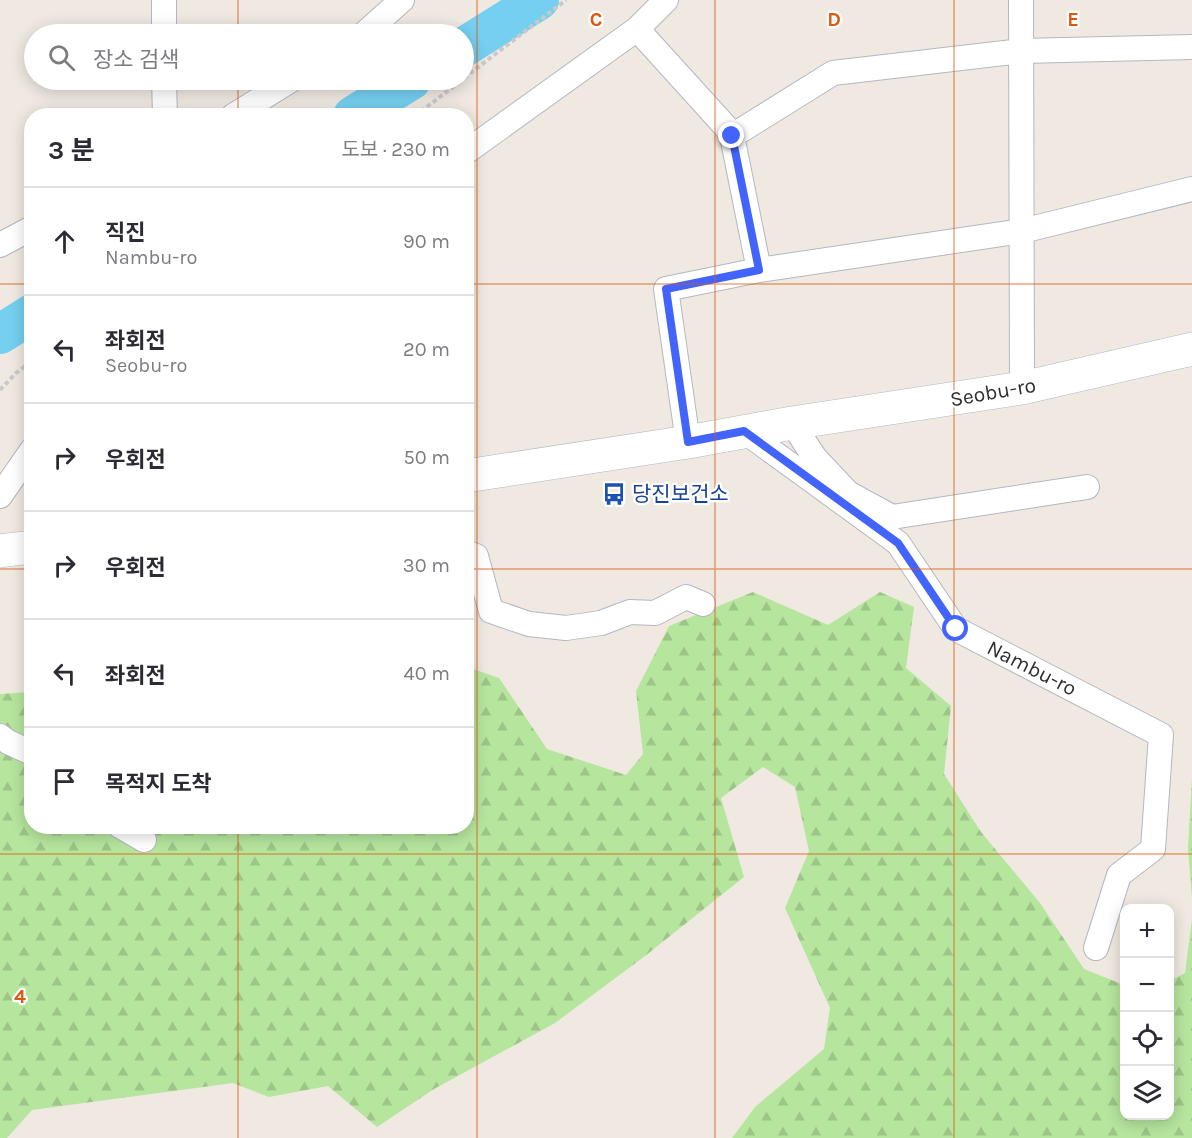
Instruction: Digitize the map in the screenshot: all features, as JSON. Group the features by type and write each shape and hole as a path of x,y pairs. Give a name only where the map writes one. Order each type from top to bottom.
{"main road":[{"name":"Seobu-ro","path":"474,475 1022,388 1192,349"},
{"path":"0,551 24,548"}],"street":[{"path":"164,0 164,24"},
{"path":"375,24 402,0"},
{"path":"474,146 637,29 666,0"},
{"path":"1021,0 1022,388"},
{"path":"637,29 732,136 759,270"},
{"path":"732,136 833,73 1021,51 1192,47"},
{"path":"165,90 165,108"},
{"path":"246,108 275,90"},
{"path":"688,442 666,289 759,270 1022,231 1192,189"},
{"path":"0,244 24,232"},
{"path":"792,423 815,458 848,493 892,517 1087,487"},
{"name":"Nambu-ro","path":"744,431 898,543 956,629 1161,735 1153,849 1119,875 1096,948"},
{"path":"0,496 24,462"},
{"path":"474,555 491,610 529,624 566,628 601,623 630,612 655,613 686,597 703,604"},
{"path":"0,736 24,749"},
{"path":"134,834 144,840"}],"path":[{"path":"474,71 566,0"},
{"path":"425,108 449,90"},
{"path":"0,390 24,367"}],"green space":[{"path":"753,592 828,625 880,592 914,607 906,668 951,706 944,774 981,832 1040,903 1084,969 1120,983 1120,1120 1174,1120 1174,979 1185,973 1192,919 1192,1138 732,1138 755,1107 824,1049 830,1008 785,908 809,851 795,787 763,767 721,798 744,877 645,956 555,1023 434,1089 377,1127 328,1086 269,1097 233,1083 32,1110 7,1138 0,1138 0,694 24,692 24,834 474,834 474,669 499,678 547,749 626,775 643,754 636,691 669,626"},
{"path":"1192,778 1192,899 1188,848"}],"waterway":[{"path":"474,41 539,0"},
{"path":"366,108 395,90"},
{"path":"0,334 24,319"}],"place":[{"name":"당진보건소","path":"614,494"}],"route":[{"path":"732,136 759,270 666,289 688,442 744,431 898,543 956,629"}]}
